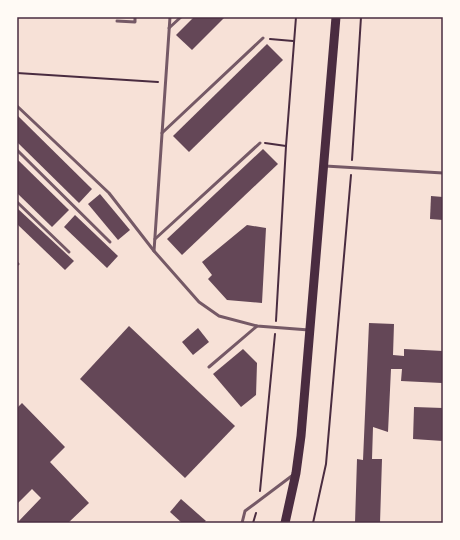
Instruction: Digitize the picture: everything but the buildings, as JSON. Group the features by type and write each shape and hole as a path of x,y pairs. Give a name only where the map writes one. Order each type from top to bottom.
{"main road":[{"path":"285,523 296,473 311,330 336,17"}],"lane":[{"path":"117,20 135,22 135,17"},
{"path":"154,251 170,17"},
{"path":"169,28 181,17"},
{"path":"162,133 263,38"},
{"path":"17,106 109,193 154,251 199,302 219,316 257,326 311,330"},
{"path":"154,239 260,142"},
{"path":"17,150 110,242"},
{"path":"325,166 443,173"},
{"path":"17,202 69,252"},
{"path":"209,367 257,326"},
{"path":"242,523 245,511 296,473"}],"path":[{"path":"253,523 259,501 276,328 286,146 296,17"},
{"path":"313,523 326,464 352,168 361,17"},
{"path":"263,38 294,41"},
{"path":"17,73 165,83"},
{"path":"260,142 286,146"}]}
